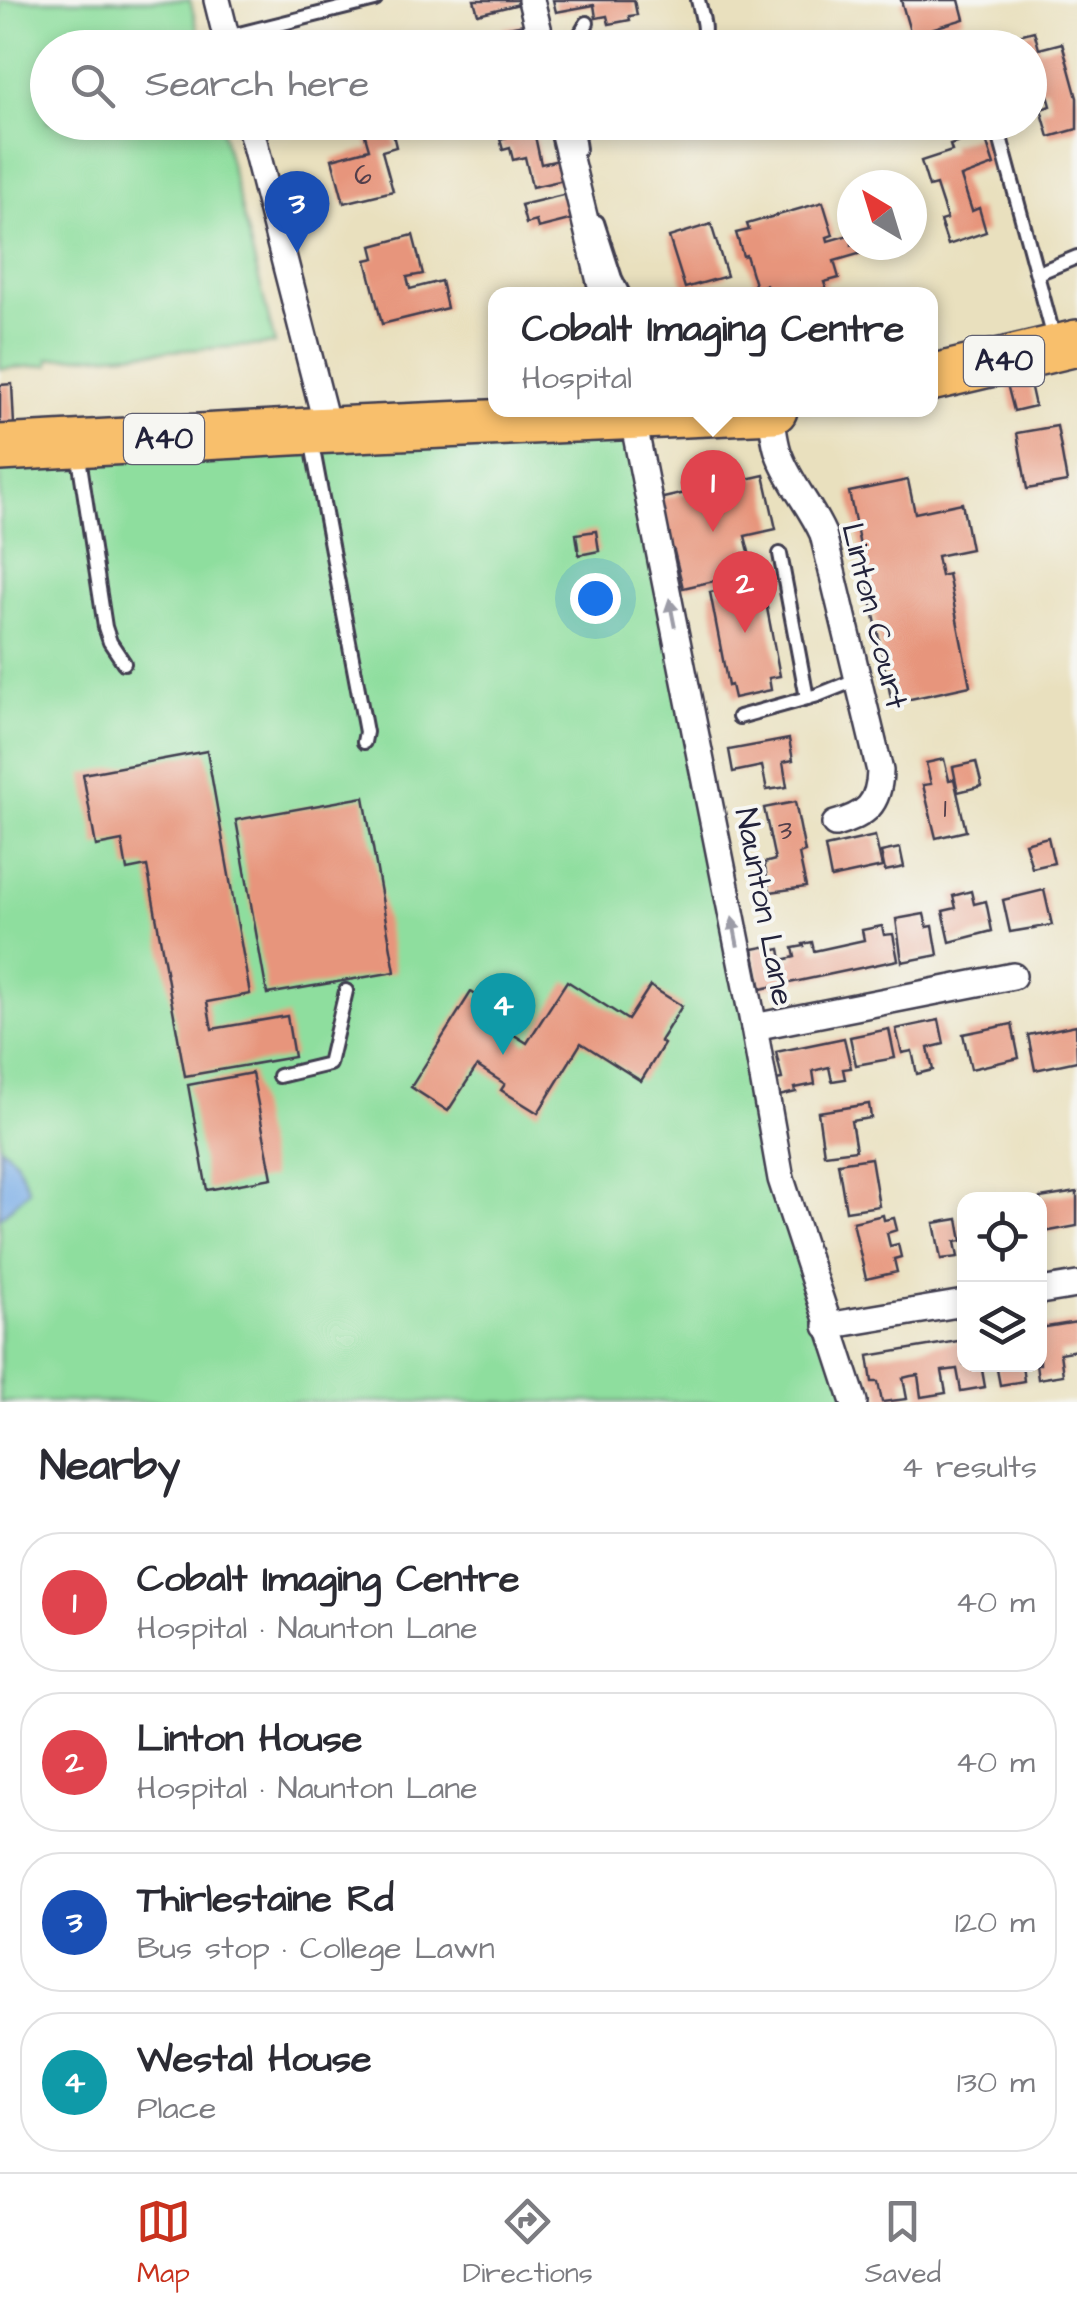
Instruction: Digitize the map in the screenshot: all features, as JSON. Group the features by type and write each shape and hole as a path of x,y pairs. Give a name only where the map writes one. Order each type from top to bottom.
{"highway":[{"name":"A40","path":"938,376 1067,346"},
{"name":"A40","path":"0,448 577,417"}],"street":[{"path":"217,0 225,30"},
{"path":"532,0 539,30"},
{"path":"253,140 319,431"},
{"path":"565,140 601,287"},
{"name":"Naunton Lane","path":"633,417 781,1179 854,1402"},
{"name":"Linton Court","path":"773,417 778,453 824,534 880,771 873,802 863,814 835,824"},
{"path":"754,1027 1013,976"},
{"path":"1047,1290 1077,1285"},
{"path":"828,1326 957,1305"}],"lane":[{"path":"270,30 375,0"},
{"path":"698,0 704,30"},
{"path":"582,30 586,24"},
{"path":"579,140 592,204 620,287"},
{"path":"1001,140 1038,273 1067,346"},
{"path":"1038,273 1077,257"},
{"path":"319,431 366,732 364,742"},
{"path":"77,444 105,626 124,663"},
{"path":"780,554 807,698"},
{"path":"739,717 858,679"},
{"path":"279,1076 329,1064 346,991"}],"green space":[{"path":"0,0 190,0 198,30 30,30 30,140 224,140 275,344 49,359 49,365 0,369"},
{"path":"633,418 781,1179 854,1402 0,1402 0,448"}],"water":[{"path":"0,1146 16,1160 29,1190 0,1218"}],"building":[{"path":"474,0 518,0 519,4 478,14"},
{"path":"553,0 634,0 637,15 609,24 607,16 596,18 594,5 556,12"},
{"path":"901,0 959,0 964,19 928,30 910,30"},
{"path":"524,24 526,30 504,30"},
{"path":"1062,43 1077,98 1077,129 1049,137 1047,107 1051,106 1047,92 1047,47"},
{"path":"366,140 394,140 396,147 382,151 393,191 344,203 332,159 369,149"},
{"path":"500,140 536,140 541,164 559,160 564,180 532,187 525,157 513,160 510,148 503,150"},
{"path":"986,140 994,165 961,177 972,211 979,208 986,232 948,245 940,221 947,219 936,185 929,187 927,170 921,161 952,151 950,145"},
{"path":"567,194 573,219 538,228 536,221 526,224 521,205"},
{"path":"823,202 833,235 827,237 828,241 837,238 837,260 834,261 839,278 824,282 826,287 756,287 736,233 749,230 747,224"},
{"path":"711,224 727,276 685,287 669,237"},
{"path":"413,235 423,274 407,277 410,289 441,281 447,308 382,324 366,260 375,258 372,246"},
{"path":"1029,379 1035,406 1014,411 1007,384"},
{"path":"12,384 14,425 0,426 0,385"},
{"path":"1057,426 1067,482 1027,489 1017,433"},
{"path":"764,475 776,529 745,536 754,572 683,588 659,499"},
{"path":"908,480 915,513 962,503 971,549 937,556 941,576 948,574 970,686 892,703 849,492"},
{"path":"596,531 599,551 579,555 576,534"},
{"path":"762,582 780,676 769,678 771,690 734,698 731,685 728,686 710,592"},
{"path":"789,739 793,760 783,762 787,787 767,790 762,766 733,772 729,750"},
{"path":"207,751 250,994 207,1002 212,1029 287,1016 294,1057 185,1076 147,866 127,870 122,841 96,846 83,774"},
{"path":"944,759 949,780 954,779 966,831 936,838 923,785 931,784 926,763"},
{"path":"976,762 982,786 958,792 953,767"},
{"path":"364,797 395,972 267,994 236,820"},
{"path":"795,802 805,852 799,854 806,887 770,892 764,863 775,860 764,808"},
{"path":"875,836 882,867 831,878 825,847"},
{"path":"1048,837 1054,863 1032,868 1025,843"},
{"path":"900,848 904,867 885,871 881,852"},
{"path":"1044,890 1052,925 1010,932 1003,900"},
{"path":"971,891 974,904 986,901 992,931 950,942 943,911 956,908 953,896"},
{"path":"924,914 927,927 933,926 938,955 902,962 896,919"},
{"path":"882,926 884,935 893,934 898,960 761,989 753,949 780,949 782,960 795,957 793,948 803,944 812,942 814,951 864,940 862,930"},
{"path":"567,981 628,1020 650,986 682,1006 641,1081 581,1043 538,1113 501,1090 505,1084 477,1066 448,1111 411,1087 471,992 507,1015 500,1026 527,1043"},
{"path":"939,1020 944,1044 928,1048 933,1070 917,1074 912,1051 902,1053 896,1029"},
{"path":"1012,1024 1019,1058 971,1069 963,1034"},
{"path":"1076,1025 1077,1061 1035,1070 1028,1035"},
{"path":"889,1029 895,1058 856,1065 850,1037"},
{"path":"844,1038 851,1068 843,1069 845,1079 832,1081 829,1067 813,1071 815,1084 779,1096 776,1080 782,1079 776,1052"},
{"path":"252,1073 272,1178 207,1190 188,1085"},
{"path":"869,1104 871,1118 851,1121 856,1150 824,1154 818,1112"},
{"path":"871,1158 879,1206 846,1211 838,1163"},
{"path":"1077,1192 1077,1226 1047,1231 1047,1197"},
{"path":"883,1215 884,1220 894,1218 897,1230 887,1233 890,1246 898,1244 901,1257 894,1259 897,1272 866,1279 853,1222"},
{"path":"957,1219 957,1257 941,1259 934,1223"},
{"path":"1077,1322 1077,1350 1060,1353 1063,1375 1038,1379 1037,1372 1047,1372 1047,1327"},
{"path":"957,1341 957,1369 942,1371 946,1393 921,1397 918,1375 903,1378 907,1399 882,1402 878,1382 872,1382 868,1356"},
{"path":"958,1372 982,1372 985,1387 961,1391"},
{"path":"998,1372 1023,1372 1024,1381 1000,1385"}],"place":[{"name":"Thirlestaine Rd","path":"297,253"},
{"name":"Cobalt Imaging Centre","path":"713,532"},
{"name":"Linton House","path":"745,633"},
{"name":"Westal House","path":"503,1055"}]}
